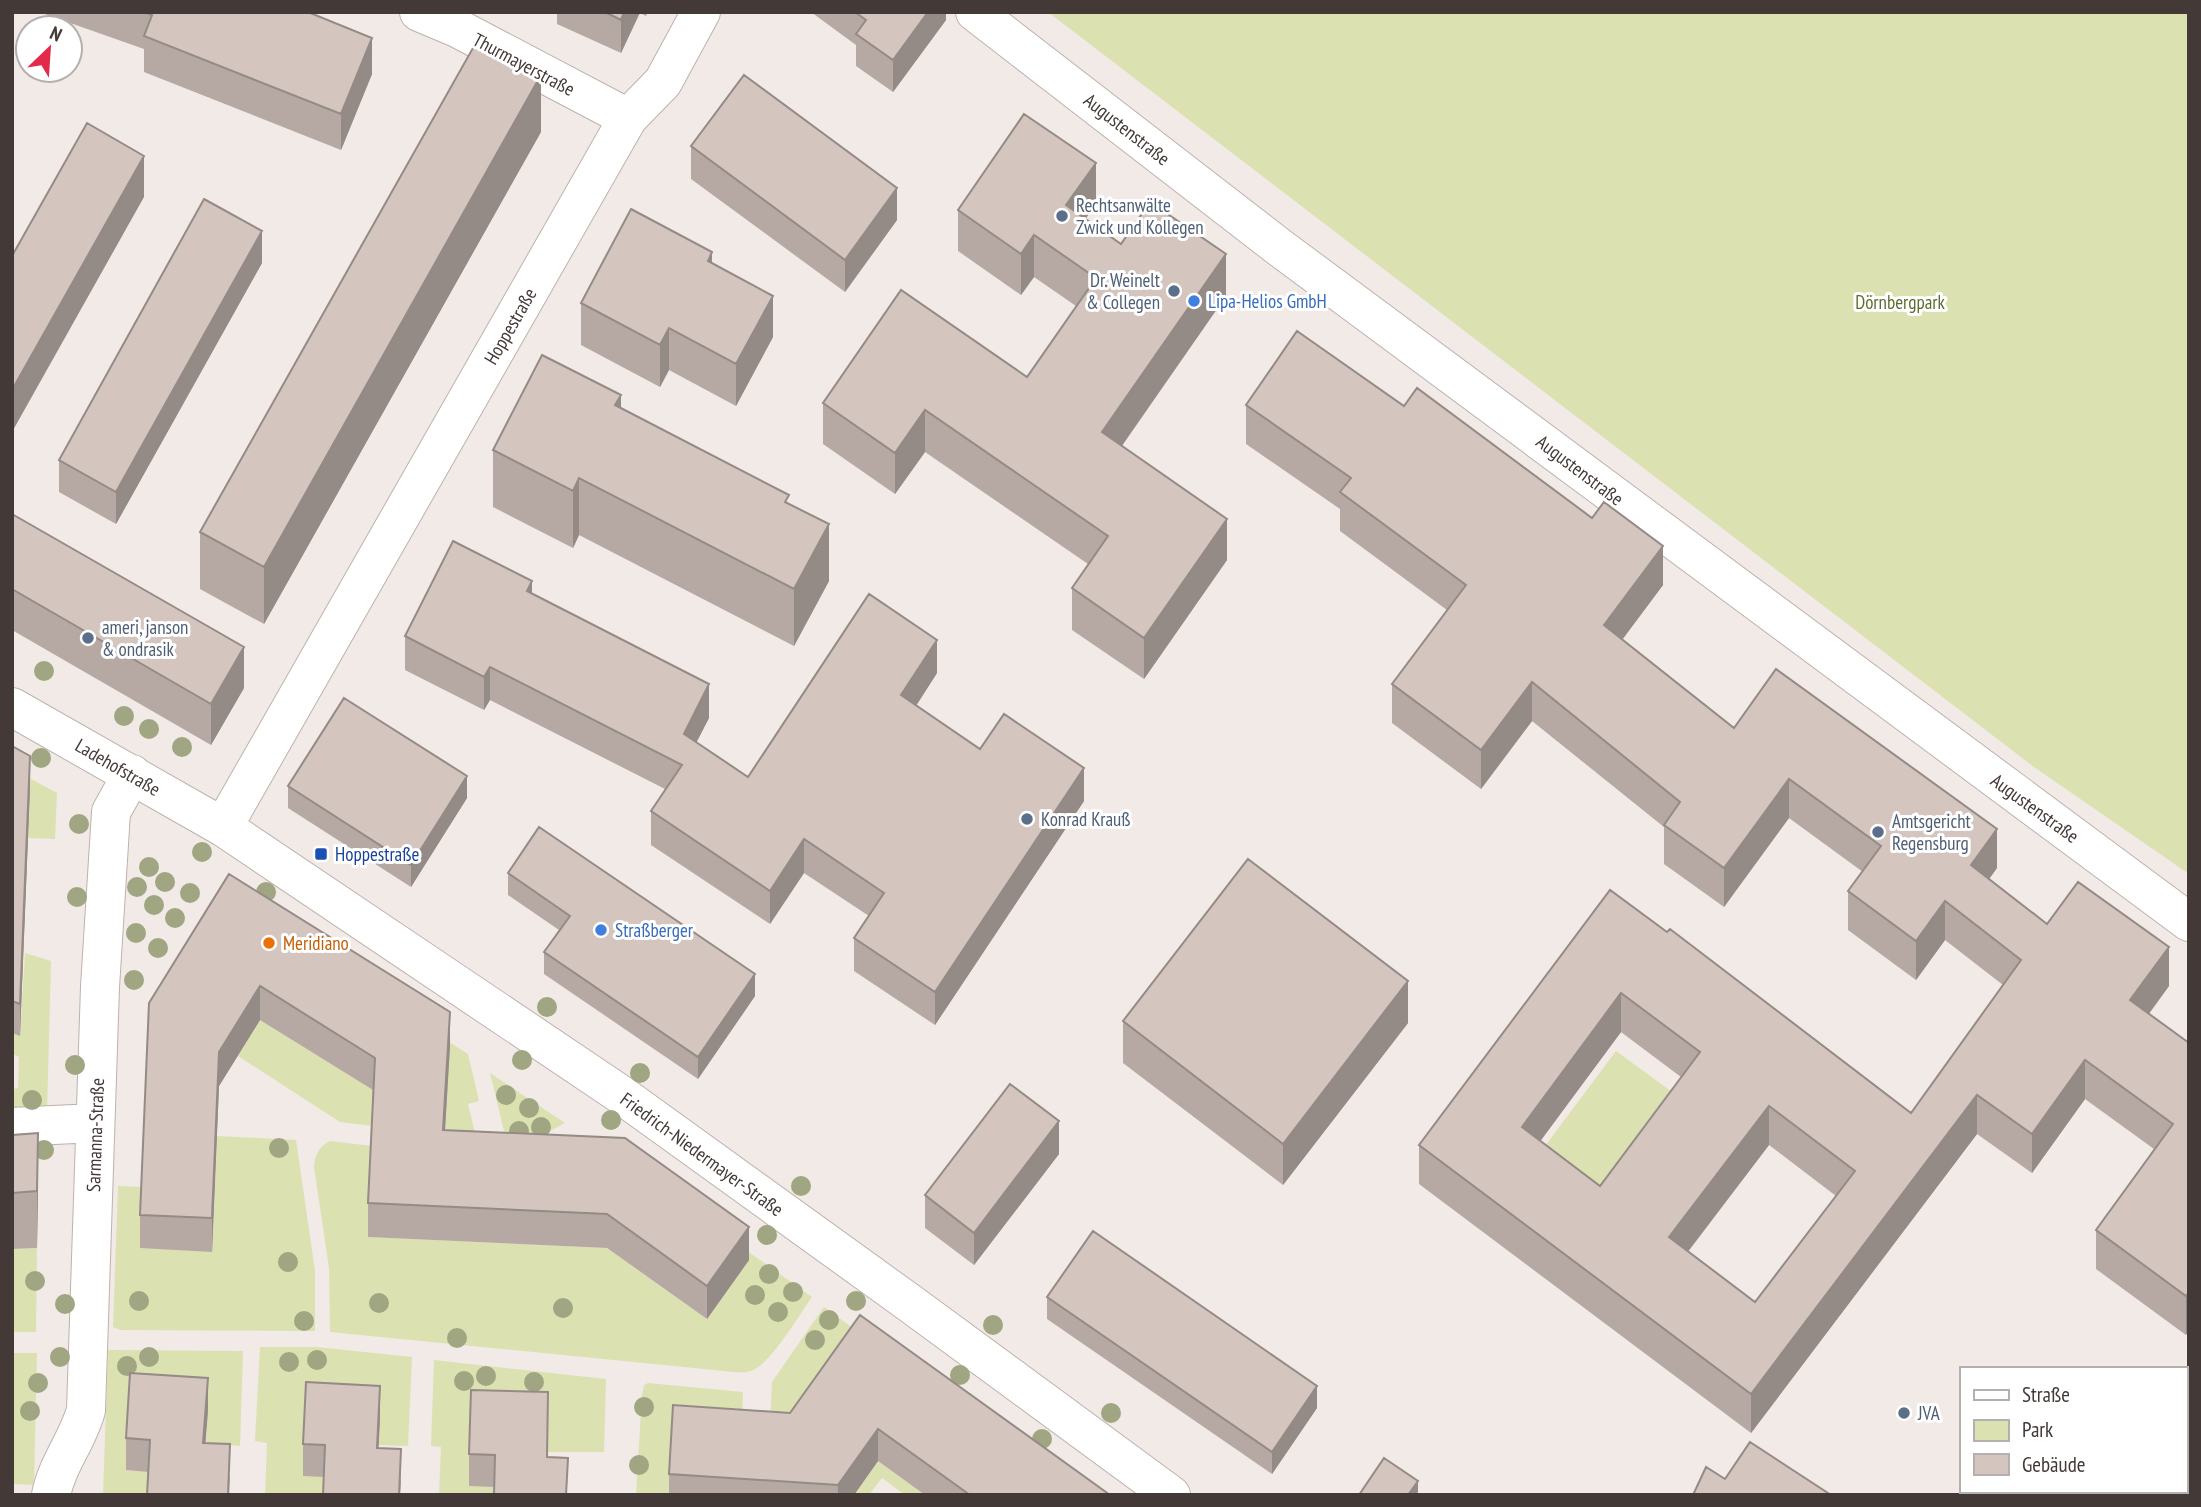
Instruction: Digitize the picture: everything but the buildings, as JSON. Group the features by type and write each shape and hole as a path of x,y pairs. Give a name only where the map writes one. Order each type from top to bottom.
{"street":[{"name":"Thurmayerstraße","path":"419,12 457,28 628,118"},
{"name":"Hoppestraße","path":"223,827 628,118 663,82 701,12"},
{"name":"Augustenstraße","path":"975,12 1279,247 2189,922"},
{"name":"Ladehofstraße","path":"12,707 223,827"},
{"name":"Sarmanna-Straße","path":"51,1495 56,1473 86,1410 95,1123 111,812 132,774"},
{"name":"Friedrich-Niedermayer-Straße","path":"223,827 620,1094 1171,1495"},
{"path":"12,1128 95,1123"}],"green space":[{"name":"Dörnbergpark","path":"1048,12 2189,12 2189,874 2034,767"},
{"path":"22,774 57,793 55,839 28,838 30,788"},
{"path":"25,953 51,961 47,1111 12,1113 12,1089 18,1088 19,1057 12,1054 12,1033 20,1035"},
{"path":"402,1012 468,1054 479,1101 468,1104 475,1133 445,1131 450,1046"},
{"path":"260,1020 375,1091 373,1126 340,1122 238,1056"},
{"path":"1616,1051 1679,1097 1599,1205 1536,1158"},
{"path":"490,1073 565,1123 535,1139 505,1135"},
{"path":"217,1136 296,1140 315,1271 315,1331 120,1330 113,1327 118,1186 143,1187 212,1251"},
{"path":"330,1141 372,1146 368,1237 607,1248 707,1319 694,1213 812,1297 767,1359 759,1367 745,1372 330,1332 329,1268 314,1167 318,1151"},
{"path":"37,1248 36,1332 12,1332 12,1249"},
{"path":"824,1307 930,1384 769,1443 772,1382"},
{"path":"260,1347 316,1347 412,1357 408,1446 378,1445 325,1477 325,1495 265,1495 267,1443 255,1441"},
{"path":"108,1350 243,1351 240,1446 206,1443 207,1410 126,1470 150,1472 149,1495 103,1495"},
{"path":"12,1353 37,1353 34,1485 12,1484"},
{"path":"434,1360 606,1379 604,1452 548,1452 495,1487 495,1495 439,1495 441,1447 431,1446"},
{"path":"648,1383 743,1392 741,1442 670,1495 636,1495 642,1395 644,1385"},
{"path":"878,1461 925,1495 905,1495 882,1478 869,1495 854,1495"}],"place":[{"name":"Rechtsanwälte Zwick und Kollegen","path":"1062,216"},
{"name":"Dr. Weinelt & Collegen","path":"1174,291"},
{"name":"Lipa-Helios GmbH","path":"1194,301"},
{"name":"ameri, janson & ondrasik","path":"88,638"},
{"name":"Konrad Krauß","path":"1027,819"},
{"name":"Amtsgericht Regensburg","path":"1878,832"},
{"name":"Hoppestraße","path":"321,854"},
{"name":"Straßberger","path":"601,930"},
{"name":"Meridiano","path":"269,943"},
{"name":"JVA","path":"1904,1413"}]}
